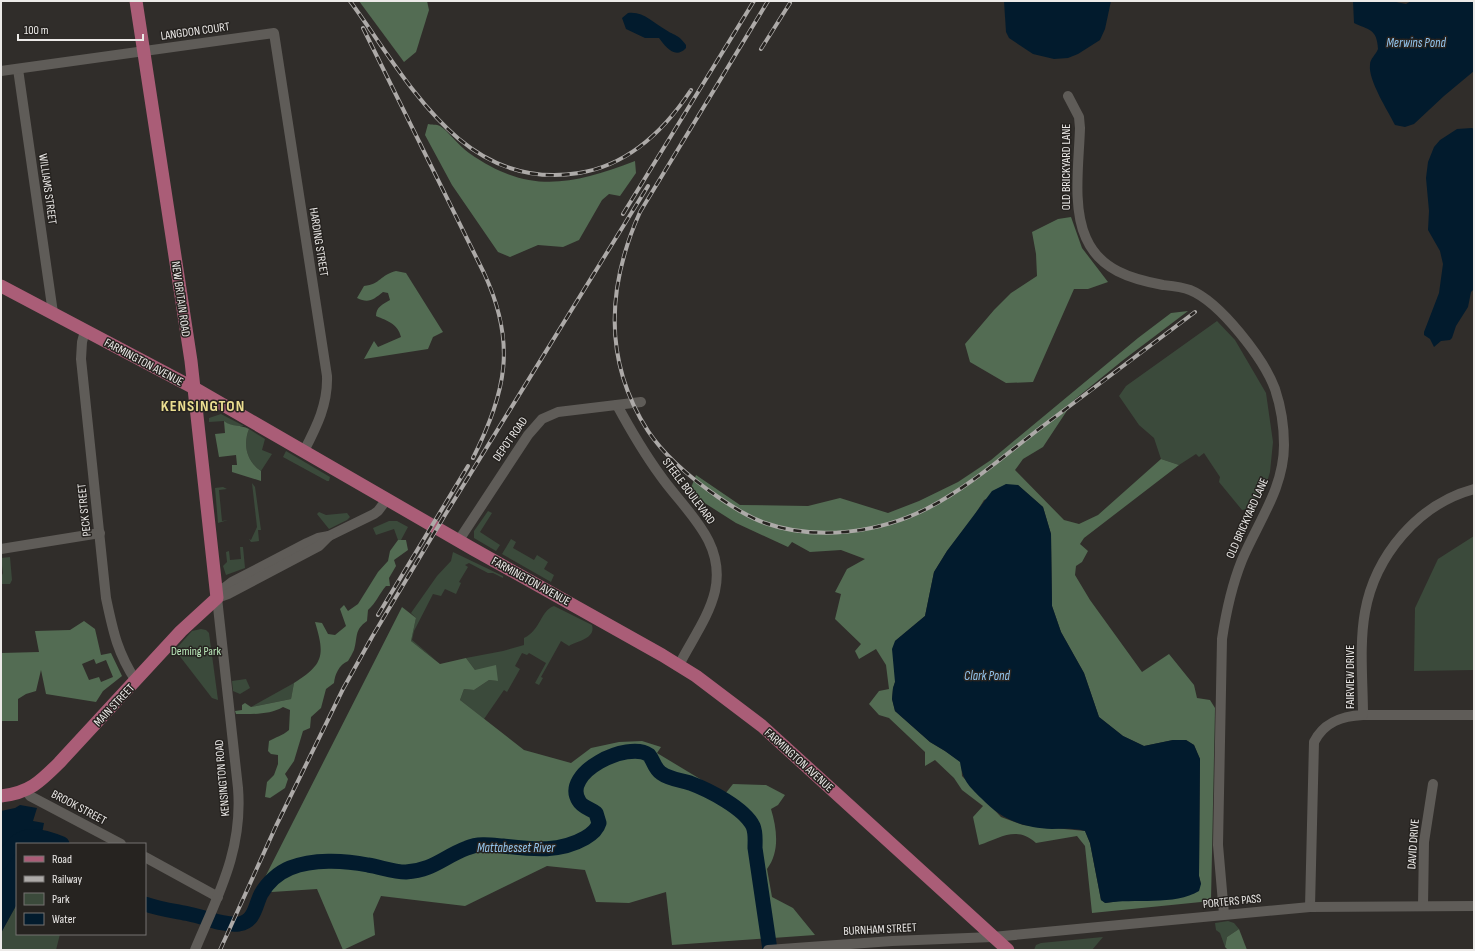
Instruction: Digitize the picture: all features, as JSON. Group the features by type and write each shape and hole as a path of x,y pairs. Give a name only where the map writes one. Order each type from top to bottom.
{"main road":[{"name":"NEW BRITAIN ROAD","path":"136,1 194,388 217,598"},
{"name":"FARMINGTON AVENUE","path":"1,286 194,388 679,665 725,697 762,726 1008,950"},
{"name":"MAIN STREET","path":"1,796 26,791 38,784 59,764 181,631 217,598"}],"street":[{"name":"LANGDON COURT","path":"1,71 274,34"},
{"name":"HARDING STREET","path":"274,34 327,389 323,412 304,451"},
{"name":"WILLIAMS STREET","path":"18,69 53,313"},
{"name":"OLD BRICKYARD LANE","path":"1068,96 1079,117 1079,214 1086,239 1093,250 1102,261 1124,276 1144,282 1190,290 1209,300 1224,315 1259,359 1275,389 1280,407 1284,447 1282,468 1277,487 1235,578 1228,605 1222,639 1218,845 1224,914"},
{"name":"PECK STREET","path":"85,331 82,342 81,359 106,598 113,633 123,662 136,681"},
{"name":"DEPOT ROAD","path":"459,540 536,423 558,412 641,402"},
{"name":"STEELE BOULEVARD","path":"617,405 657,471 702,526 714,554 717,574 713,598 679,665"},
{"name":"FAIRVIEW DRIVE","path":"1310,907 1314,742 1324,727 1332,722 1342,718 1363,715 1362,643 1364,614 1373,582 1380,567 1399,539 1423,514 1453,496 1474,489"},
{"name":"MAIN STREET","path":"217,598 228,594 253,574 309,547 323,544 329,536 378,511 388,499"},
{"path":"1,548 100,533"},
{"name":"KENSINGTON ROAD","path":"195,950 218,897 233,853 238,827 239,808 217,598"},
{"path":"1363,715 1474,715"},
{"name":"DAVID DRIVE","path":"1423,906 1424,842 1433,784"},
{"name":"BROOK STREET","path":"26,791 30,796 119,843"},
{"path":"146,858 218,897"},
{"name":"PORTERS PASS","path":"993,937 1310,907 1474,906"},
{"name":"BURNHAM STREET","path":"768,950 892,941 993,937"}],"green space":[{"path":"359,1 427,1 429,10 416,52 404,62"},
{"path":"428,124 440,126 465,150 491,166 511,175 531,180 550,182 570,180 590,176 635,161 636,173 620,196 609,194 602,200 579,240 563,247 538,245 510,257 498,252 452,185 425,135"},
{"path":"1071,217 1082,248 1108,282 1088,289 1074,289 1033,382 1006,383 970,362 965,344 994,310 1011,293 1037,276 1036,254 1032,232 1058,219"},
{"path":"396,271 406,273 443,332 433,337 428,349 364,359 374,341 378,347 401,337 395,326 376,316 377,310 382,304 390,300 388,293 383,292 374,299 368,301 357,298 364,286 370,285"},
{"path":"1188,311 1122,361 1074,400 1043,447 1023,459 1015,470 1064,520 1079,524 1098,515 1161,459 1179,465 1084,538 1080,544 1088,551 1082,562 1076,566 1075,575 1090,600 1142,672 1169,654 1194,685 1197,698 1210,700 1215,708 1211,901 1092,913 1085,846 1077,836 1036,843 1022,835 1015,834 1001,837 979,845 973,817 983,806 962,790 954,778 935,760 925,766 925,752 889,718 879,715 869,704 879,691 889,689 886,665 876,649 859,659 855,651 861,644 835,619 841,594 835,592 847,569 865,559 841,550 810,552 792,542 788,547 736,523 689,493 696,475 740,505 808,506 840,498 888,513 919,501 958,482 991,460 1138,338 1171,313","holes":["1018,485 1043,507 1051,534 1052,606 1061,632 1084,673 1099,717 1123,736 1144,746 1173,740 1186,740 1194,745 1200,759 1199,876 1201,884 1106,903 1101,900 1090,843 1085,831 1023,825 1001,817 962,776 961,762 930,742 895,711 892,699 895,682 895,641 925,616 934,572 947,551 974,516 984,500"]},
{"path":"1217,321 1235,340 1266,393 1273,442 1270,472 1264,492 1247,509 1242,510 1219,482 1220,477 1204,453 1199,457 1196,454 1179,465 1161,459 1154,438 1139,425 1119,396 1126,386"},
{"path":"221,414 244,426 230,426 224,421 209,422 209,418"},
{"path":"224,421 249,429 246,440 247,452 252,462 261,471 261,481 232,472 232,465 237,465 236,455 219,457 215,434 225,433"},
{"path":"249,429 265,439 262,450 272,454 261,471 252,462 247,452 246,440"},
{"path":"286,451 330,477 329,481 283,457"},
{"path":"252,483 255,487 261,530 258,530 259,541 251,542 249,539 251,540 257,527"},
{"path":"223,487 227,489 219,490 222,521 228,520 218,523 215,488"},
{"path":"488,511 492,513 480,532 500,545 496,551 474,538 474,531"},
{"path":"319,512 326,515 347,513 350,517 329,529 317,514"},
{"path":"389,521 397,521 408,527 401,540 398,540 394,529 376,535 373,528"},
{"path":"1474,536 1474,670 1414,671 1415,608 1438,559"},
{"path":"511,539 516,542 513,548 534,560 537,555 548,562 544,569 554,575 551,582 502,554"},
{"path":"398,540 406,540 408,550 394,560 396,566 389,578 390,586 386,586 368,610 367,621 358,631 354,650 351,656 348,661 338,670 334,683 326,689 321,708 311,717 310,728 303,731 294,761 285,774 288,779 285,788 270,798 265,797 267,782 274,775 278,764 278,755 271,754 268,751 269,741 289,730 290,710 283,707 278,710 260,714 236,714 235,711 242,710 242,705 245,703 251,707 291,699 294,683 311,670 320,658 320,643 315,622 322,623 328,634 335,635 346,626 340,609 344,605 348,611 358,604 378,572 388,561 390,551"},
{"path":"240,547 243,547 245,568 226,575 223,566 227,562 226,552 229,551 230,560 241,559"},
{"path":"453,552 503,576 503,578 493,573 488,573 469,563 465,565 468,567 459,582 461,583 456,594 445,589 441,596 433,594 414,631 412,640 437,661 411,641 416,618 411,613 437,576 451,561"},
{"path":"10,557 12,580 10,584 1,584 1,577 3,573 1,558"},
{"path":"554,606 592,625 592,630 589,636 569,646 561,641 541,677 543,678 539,685 535,683 546,663 529,653 527,655 522,653 515,666 520,669 507,692 504,690 484,719 460,700 464,689 474,690 489,680 498,681 475,670 466,658 503,651 524,645 524,638 530,635 549,608"},
{"path":"402,607 416,618 411,641 440,664 466,658 475,670 496,665 498,681 489,680 474,690 464,689 460,700 524,750 571,763 591,748 619,742 642,741 661,747 657,753 725,794 733,784 766,785 785,795 778,805 771,809 776,832 776,848 767,869 772,897 793,908 815,935 672,945 666,892 629,903 596,902 585,870 547,866 465,906 381,896 373,914 375,935 343,950 317,889 257,893"},
{"path":"84,621 95,629 101,655 111,653 122,676 103,691 96,702 46,694 41,670 36,691 26,694 18,699 18,721 1,721 1,653 39,652 35,631 70,630","holes":["94,659 96,664 106,660 113,677 101,682 99,677 89,680 82,664"]},
{"name":"Deming Park","path":"201,629 206,630 209,633 218,700 212,698 175,650 192,631"},
{"path":"246,679 250,688 240,694 233,691 232,681"},
{"path":"294,683 291,699 251,707"},
{"path":"16,906 16,935 60,935 56,950 1,950 1,933"},
{"path":"1228,921 1234,923 1239,929 1227,937 1225,947 1220,933 1216,930 1215,923"},
{"path":"1239,929 1247,950 1228,950 1225,947 1227,937"},
{"path":"1103,937 1092,950 1034,950 1036,945 1041,943"}],"water":[{"path":"1004,1 1111,1 1105,29 1100,40 1078,54 1068,58 1054,59 1033,54 1009,38 1006,32"},
{"name":"Merwins Pond","path":"1353,1 1391,1 1406,4 1411,1 1474,1 1474,71 1414,124 1405,127 1395,125 1375,87 1370,71 1371,60 1378,49 1376,37 1371,31 1354,23"},
{"path":"628,13 639,14 648,18 679,37 686,45 686,48 678,53 674,52 667,48 659,38 645,38 626,29 622,18"},
{"path":"1457,129 1474,129 1474,289 1471,292 1468,307 1456,326 1452,338 1450,340 1441,341 1434,347 1430,339 1424,335 1424,332 1439,293 1443,264 1440,251 1428,230 1429,211 1426,178 1428,162 1434,147 1440,140"},
{"name":"Clark Pond","path":"1006,484 1018,485 1043,507 1051,534 1052,606 1061,632 1084,673 1099,717 1123,736 1144,746 1173,740 1186,740 1194,745 1200,759 1199,876 1201,884 1199,891 1189,896 1166,900 1105,903 1101,900 1090,843 1085,831 1031,827 1013,821 996,812 969,786 963,774 960,762 930,742 895,711 892,699 895,682 892,649 895,641 925,616 934,572 947,551 992,491"},
{"path":"20,805 37,808 33,821 44,823 40,843 16,843 16,906 1,933 1,811 15,808"}],"waterway":[{"name":"Mattabesset River","path":"146,904 161,909 195,915 220,923 239,924 248,920 254,912 263,890 270,882 281,873 299,865 338,861 358,863 406,872 424,869 476,845 545,849 575,843 590,835 596,830 599,823 596,813 584,806 579,801 576,790 579,780 588,770 599,762 627,752 639,752 649,755 657,769 664,775 698,786 725,800 742,813 753,826 770,950"},
{"name":"Mattabesset River","path":"1,862 13,845 26,837 42,837 59,843"}],"railway":[{"path":"350,1 417,95 442,124 470,148 502,165 538,174 579,173 597,169 614,162 644,144 669,119 691,90"},
{"path":"623,214 754,1"},
{"path":"768,1 640,212 629,240 621,268 616,295 615,323 617,350 623,378 633,405 655,441 671,459 708,490 735,508 759,521 785,529 805,532 848,532 909,517 943,500 973,480 1195,312"},
{"path":"761,49 790,3"},
{"path":"363,28 484,273 501,322 504,345 500,389 493,411 473,458"},
{"path":"220,950 276,826 343,689 372,637 445,515 648,186"},
{"path":"378,615 468,466"}],"district":[{"name":"KENSINGTON","path":"203,405"}]}
